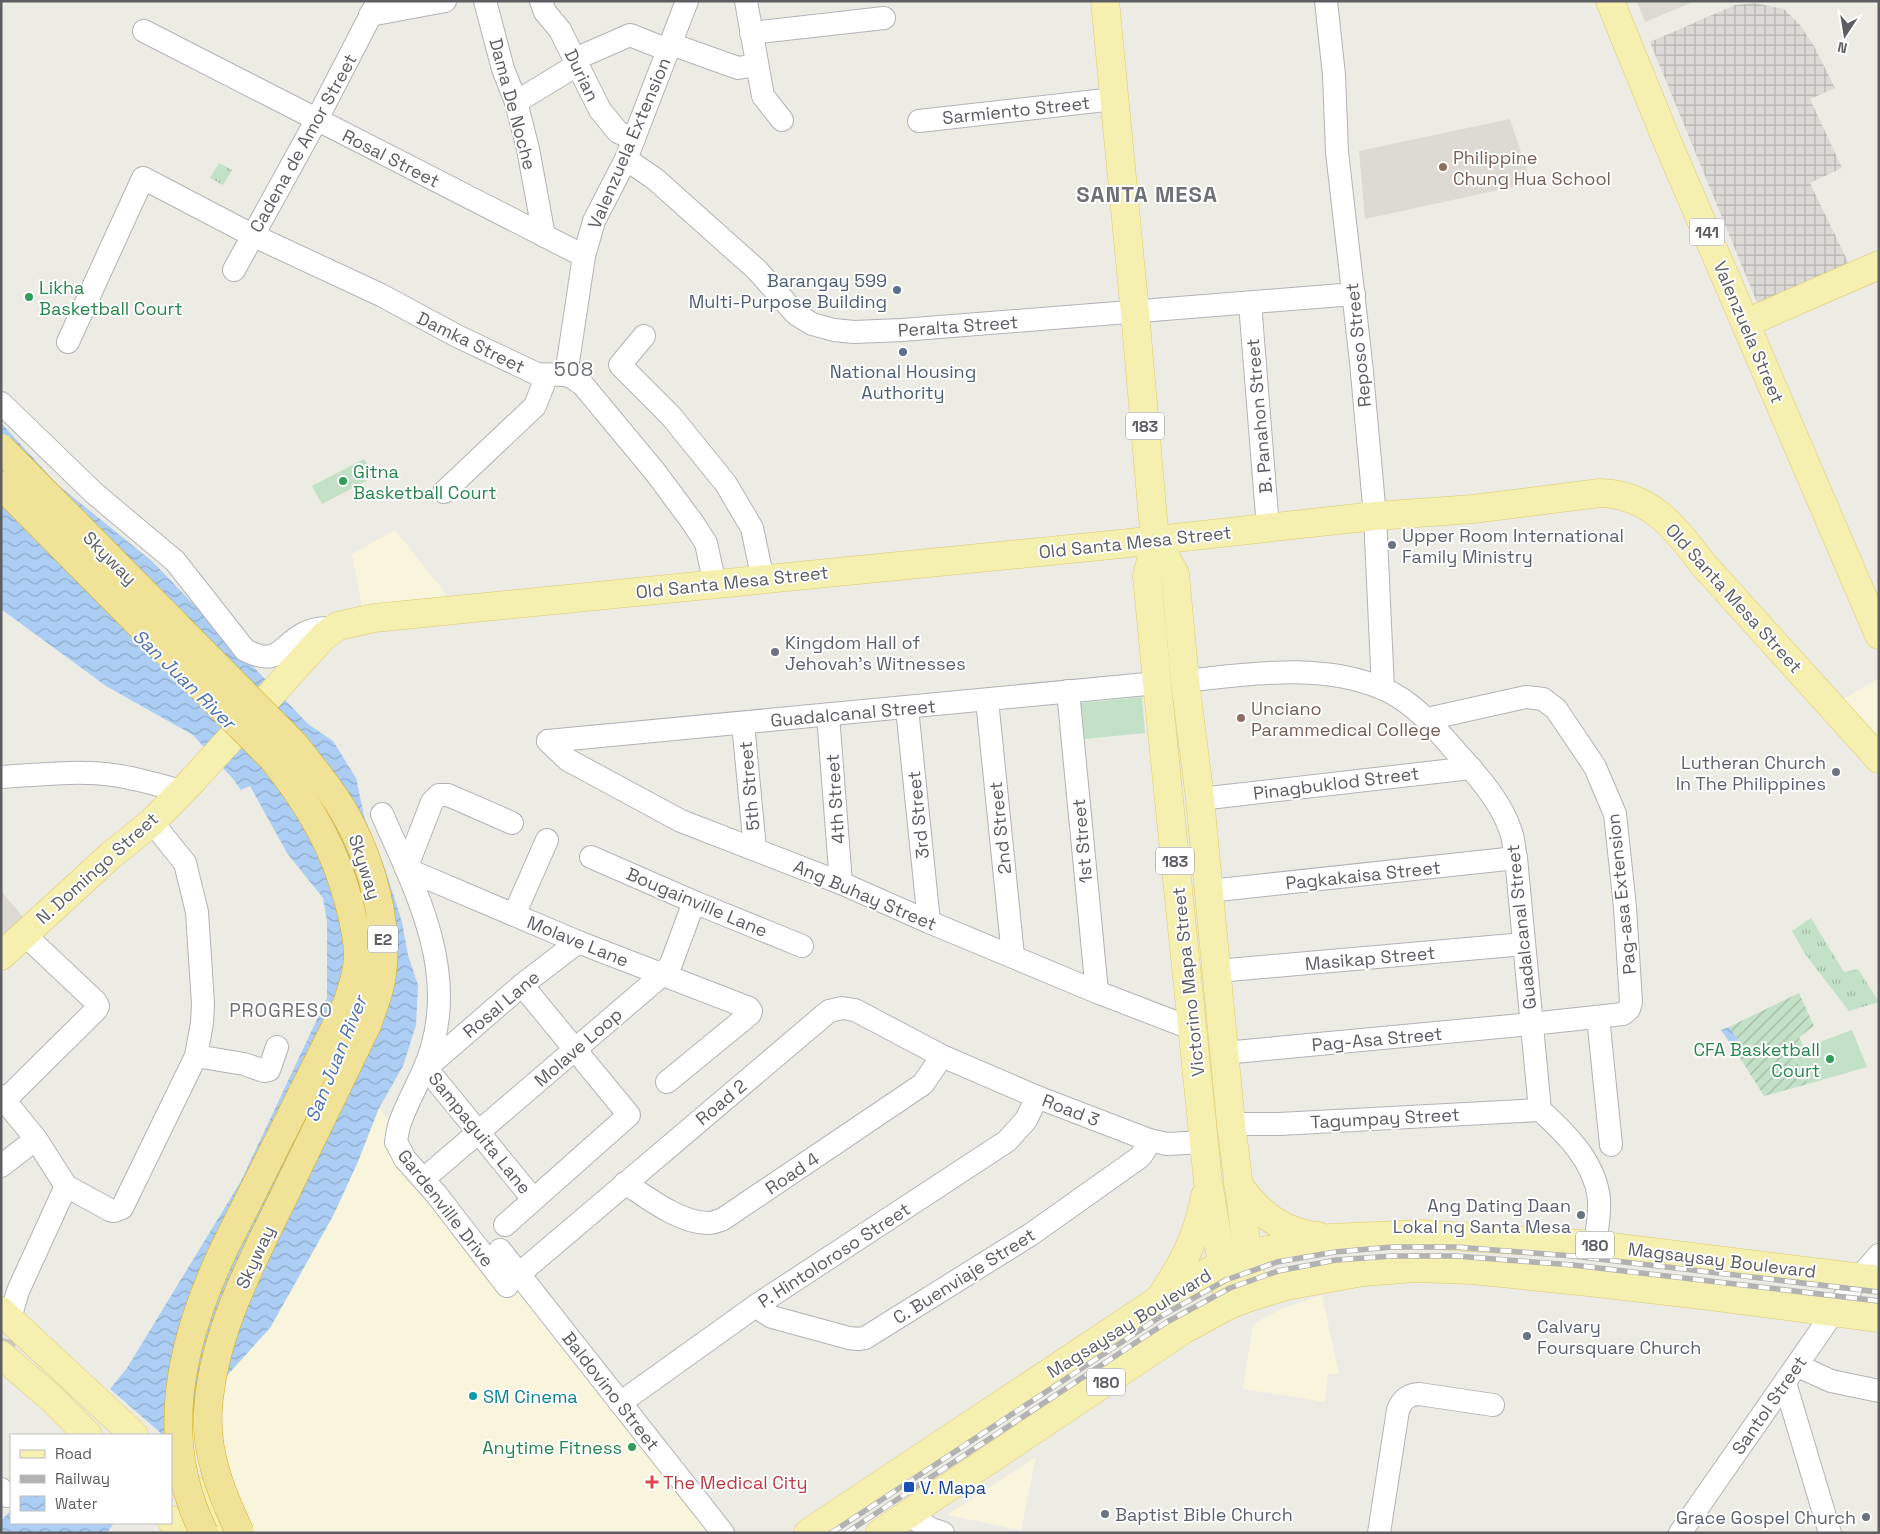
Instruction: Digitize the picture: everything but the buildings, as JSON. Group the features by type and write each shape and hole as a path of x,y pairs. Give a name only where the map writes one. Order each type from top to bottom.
{"highway":[{"name":"Skyway","path":"1,448 295,745 350,822 369,870 376,897 381,920 383,956 382,974 376,1002 367,1025 251,1263 232,1309 212,1377 208,1411 209,1442 215,1474 240,1533"},
{"name":"Skyway","path":"1,486 273,759 297,789 316,819 336,861 353,919 357,942 357,968 347,1004 212,1273 188,1342 180,1380 178,1438 181,1464 189,1493 204,1533"}],"main road":[{"name":"Victorino Mapa Street","path":"1105,1 1156,540 1147,576 1208,1182 1222,1265 1241,1300"},
{"name":"Valenzuela Street","path":"1610,1 1667,141 1879,635"},
{"path":"1749,330 1879,265"},
{"path":"1749,330 1879,278"},
{"name":"Old Santa Mesa Street","path":"296,667 324,636 334,628 357,620 1156,540 1376,516 1473,509 1600,493 1616,493 1633,498 1648,506 1678,532 1702,563 1879,759"},
{"name":"Victorino Mapa Street","path":"1156,540 1174,574 1200,799 1231,1124 1247,1254 1241,1300"},
{"name":"N. Domingo Street","path":"1,956 110,856 152,822 296,667"},
{"path":"1160,1299 1176,1276 1192,1245 1208,1182"},
{"path":"1238,1184 1248,1199 1276,1223 1302,1233 1330,1238"},
{"name":"Magsaysay Boulevard","path":"808,1533 1160,1299 1222,1265 1247,1254 1330,1238 1452,1234 1596,1245 1869,1279"},
{"name":"Magsaysay Boulevard","path":"880,1533 1183,1330 1241,1300 1312,1280 1364,1272 1436,1268 1472,1270 1702,1295 1879,1318"},
{"path":"6,1313 133,1434"},
{"path":"1,1355 87,1434"},
{"path":"175,1473 236,1533"},
{"path":"172,1521 182,1533"}],"street":[{"path":"374,8 445,1"},
{"name":"Dama De Noche","path":"485,1 503,69 516,102 528,148 544,236"},
{"name":"Durian","path":"541,1 545,12 560,30 600,110 630,149"},
{"name":"Valenzuela Extension","path":"444,492 535,406 556,375 594,221 630,149 687,1"},
{"path":"746,1 763,96 782,120"},
{"name":"Reposo Street","path":"1326,1 1334,74 1337,152 1354,294 1376,516 1383,689"},
{"name":"Cadena de Amor Street","path":"234,270 317,119 374,8"},
{"path":"751,33 884,18"},
{"name":"Rosal Street","path":"144,31 584,256"},
{"path":"516,102 576,62 630,35 738,68 757,65"},
{"name":"Sarmiento Street","path":"919,121 1114,99"},
{"name":"Peralta Street","path":"630,149 662,185 758,270 796,314 812,324 834,330 854,332 902,330 1136,313 1354,294"},
{"name":"Damka Street","path":"68,342 143,178 252,235 381,295 536,374 573,378 583,385 656,473 693,523 706,543 715,585"},
{"name":"B. Panahon Street","path":"1250,303 1268,528"},
{"path":"644,336 620,365 671,416 726,484 752,528 763,580"},
{"path":"1,403 94,493 175,561 245,650 256,656 267,658 274,656 306,632 319,628 334,628"},
{"name":"Guadalcanal Street","path":"1185,680 1272,672 1306,672 1342,678 1383,689 1402,700 1427,720 1471,768 1502,810 1511,832 1516,858 1540,1110"},
{"name":"Guadalcanal Street","path":"548,741 1157,684"},
{"name":"1st Street","path":"1068,691 1096,992"},
{"name":"Pag-asa Extension","path":"1427,720 1526,697 1544,699 1556,709 1595,767 1615,814 1625,907 1630,1009 1623,1014 1531,1024"},
{"name":"2nd Street","path":"987,700 1013,956"},
{"name":"3rd Street","path":"907,708 929,922"},
{"name":"4th Street","path":"828,715 841,883"},
{"name":"5th Street","path":"744,723 755,849"},
{"name":"Ang Buhay Street","path":"548,741 568,760 673,817 841,883 1096,992 1193,1029"},
{"name":"Pinagbuklod Street","path":"1200,799 1471,768"},
{"path":"1,777 112,774 143,780 177,790 186,787"},
{"path":"406,869 432,802 439,795 448,795 512,823"},
{"name":"Gardenville Drive","path":"382,814 429,926 439,976 439,1014 433,1044 426,1068 413,1091 400,1122 396,1142 405,1158 513,1280"},
{"path":"24,934 98,1006 3,1098 36,1139 66,1186 110,1210 118,1210 125,1204 196,1056 202,1022 203,1004 197,912 185,863 152,822"},
{"path":"514,915 547,840"},
{"name":"Bougainville Lane","path":"592,857 694,902 802,946"},
{"name":"Pagkakaisa Street","path":"1209,891 1516,858"},
{"name":"Molave Lane","path":"406,869 578,942 749,1008 750,1014 668,1082"},
{"name":"Molave Loop","path":"433,1171 662,975 671,964 694,902"},
{"name":"Rosal Lane","path":"426,1068 522,985 578,942"},
{"name":"Masikap Street","path":"1217,971 1524,944"},
{"path":"505,1225 629,1115 574,1051 522,985"},
{"name":"Road 2","path":"513,1280 829,1011 842,1008 854,1010 942,1056"},
{"path":"1598,1017 1610,1145"},
{"name":"Pag-Asa Street","path":"1224,1053 1531,1024"},
{"path":"196,1056 244,1064 264,1072 272,1066 278,1047"},
{"name":"Road 3","path":"942,1056 1037,1097 1148,1140 1168,1144 1205,1142"},
{"name":"Road 4","path":"625,1183 668,1211 697,1222 710,1224 723,1219 923,1084 942,1056"},
{"name":"Sampaguita Lane","path":"426,1068 533,1199"},
{"name":"P. Hintoloroso Street","path":"620,1403 757,1305 1007,1141 1026,1120 1037,1097"},
{"path":"1540,1110 1570,1140 1584,1157 1591,1171 1599,1200 1596,1245"},
{"name":"Tagumpay Street","path":"1231,1124 1279,1124 1540,1110"},
{"path":"1,1166 36,1139"},
{"name":"C. Buenviaje Street","path":"757,1305 772,1317 850,1338 865,1338 1076,1203 1140,1157 1145,1150 1148,1140"},
{"path":"6,1313 66,1186"},
{"name":"Baldovino Street","path":"500,1250 513,1280 620,1403 722,1533"},
{"name":"Santol Street","path":"1680,1533 1833,1313 1869,1279 1879,1255"},
{"path":"1825,1531 1791,1374 1879,1391"},
{"path":"1379,1533 1398,1410 1405,1398 1418,1394 1493,1405"},
{"path":"908,1515 926,1527 944,1533"}],"shaded area":[{"path":"1637,1 1695,1 1645,22"},
{"path":"1755,3 1784,9 1800,25 1814,46 1835,88 1810,99 1842,168 1810,183 1850,266 1758,305 1650,42 1735,5"},
{"name":"Philippine Chung Hua School","path":"1510,119 1531,183 1365,219 1359,151"},
{"path":"395,530 451,600 363,612 352,554"},
{"path":"1879,678 1879,742 1840,701"},
{"path":"1,891 23,917 1,938"},
{"path":"379,1108 716,1533 256,1533 172,1437 270,1328 357,1164"},
{"path":"1322,1295 1339,1374 1328,1374 1325,1402 1243,1389 1253,1324 1281,1309"},
{"path":"1036,1457 1021,1530 947,1515"}],"green space":[{"path":"219,163 232,170 223,185 210,178"},
{"name":"Gitna Basketball Court","path":"364,459 374,477 322,504 312,486"},
{"path":"1142,697 1145,733 1084,739 1080,703"},
{"path":"1811,918 1844,972 1858,969 1879,1002 1849,1011 1805,954 1792,931"},
{"path":"1799,993 1814,1026 1799,1037 1804,1047 1792,1052 1808,1084 1764,1096 1735,1050 1742,1046 1729,1027"},
{"name":"CFA Basketball Court","path":"1852,1030 1867,1067 1808,1084 1792,1052"}],"water":[{"name":"San Juan River","path":"1,423 58,485 153,562 308,724 333,741 356,778 364,816 385,869 402,922 408,955 418,985 416,1025 403,1066 379,1108 357,1164 333,1216 270,1328 172,1436 172,1434 74,1434 127,1368 241,1181 327,998 327,921 323,898 263,823 234,780 193,735 106,686 1,609"},
{"path":"1729,1027 1742,1046 1735,1050 1721,1030"},
{"path":"10,1511 10,1524 113,1524 107,1533 1,1533 1,1521"}],"pier":[{"path":"250,786 286,851 283,852 238,791"},
{"path":"108,1387 162,1434 77,1434 73,1431"}],"tunnel":[{"path":"1,1360 11,1315"}],"railway":[{"path":"831,1533 1163,1315 1226,1280 1277,1262 1335,1252 1392,1247 1456,1247 1573,1256 1879,1292"},
{"path":"846,1533 1167,1322 1230,1288 1278,1271 1336,1260 1393,1256 1456,1256 1573,1265 1879,1301"}],"place":[{"name":"Philippine Chung Hua School","path":"1443,167"},
{"name":"Barangay 599 Multi-Purpose Building","path":"897,290"},
{"name":"Likha Basketball Court","path":"29,297"},
{"name":"National Housing Authority","path":"903,352"},
{"name":"Gitna Basketball Court","path":"343,481"},
{"name":"Upper Room International Family Ministry","path":"1392,545"},
{"name":"Kingdom Hall of Jehovah's Witnesses","path":"775,652"},
{"name":"Unciano Parammedical College","path":"1241,718"},
{"name":"Lutheran Church In The Philippines","path":"1836,772"},
{"name":"CFA Basketball Court","path":"1830,1059"},
{"name":"Ang Dating Daan Lokal ng Santa Mesa","path":"1581,1215"},
{"name":"Calvary Foursquare Church","path":"1527,1336"},
{"name":"SM Cinema","path":"473,1396"},
{"name":"Anytime Fitness","path":"632,1447"},
{"name":"The Medical City","path":"652,1482"},
{"name":"V. Mapa","path":"909,1487"},
{"name":"Baptist Bible Church","path":"1105,1514"},
{"name":"Grace Gospel Church","path":"1866,1517"}],"district":[{"name":"SANTA MESA","path":"1147,194"},
{"name":"508","path":"574,369"},
{"name":"PROGRESO","path":"281,1010"}]}
